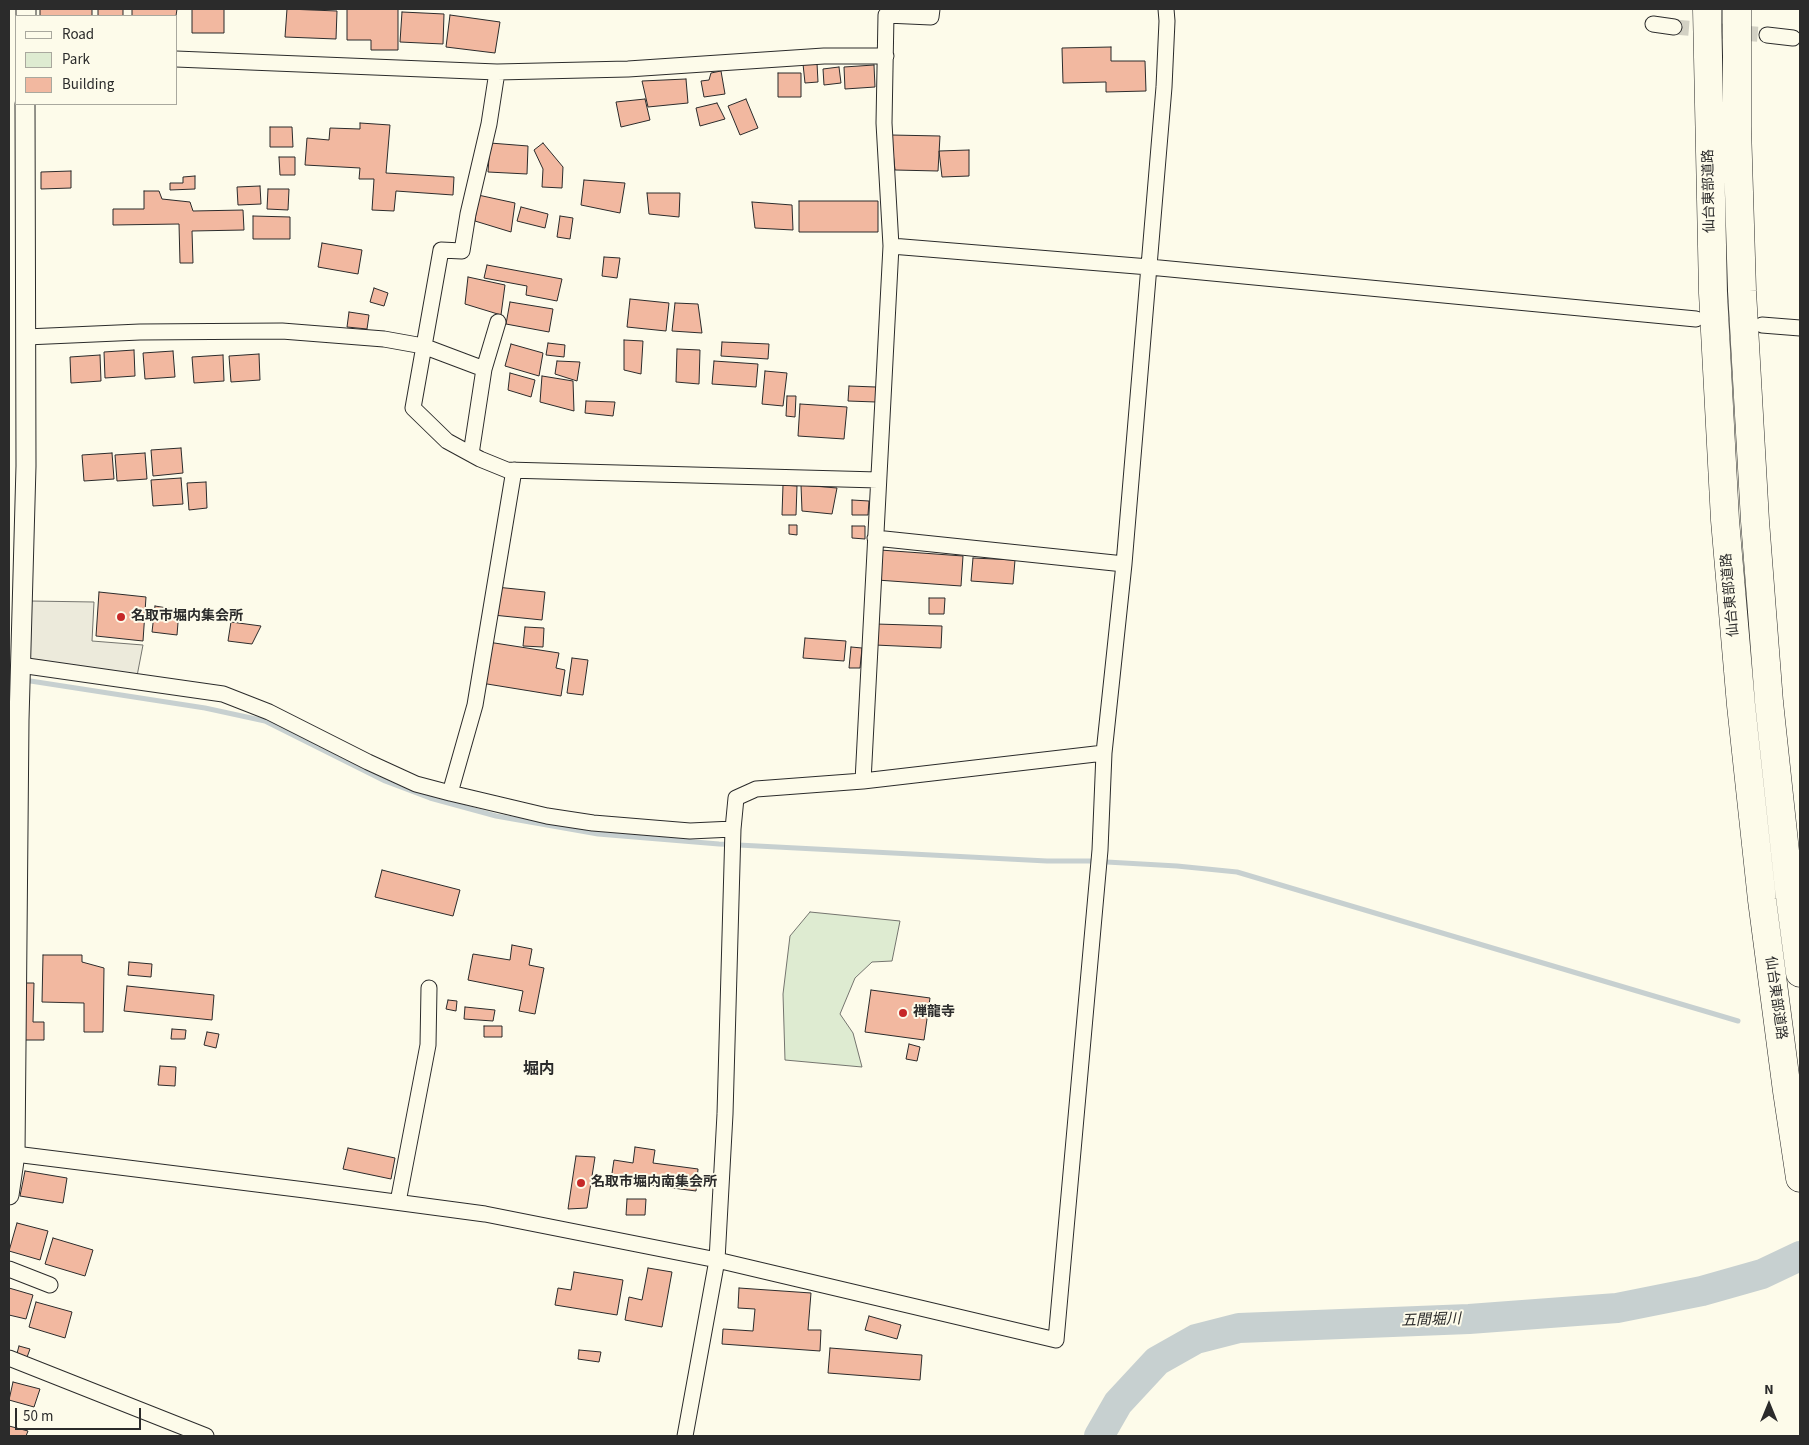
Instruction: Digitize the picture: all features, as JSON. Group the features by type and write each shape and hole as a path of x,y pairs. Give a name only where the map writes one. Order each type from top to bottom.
{"highway":[{"name":"仙台東部道路","path":"1708,9 1713,293 1724,510 1741,705 1762,900 1800,1178"},
{"name":"仙台東部道路","path":"1737,9 1737,127 1742,291 1754,521 1769,702 1800,973"}],"street":[{"path":"863,780 891,246 884,123 886,15 931,16 932,9"},
{"path":"15,1154 485,1214 717,1260 1056,1340 1100,850 1104,753 1124,564 1164,87 1166,9"},
{"path":"1653,24 1674,27"},
{"path":"1767,35 1793,38"},
{"path":"178,59 497,72 628,69 815,57 886,56"},
{"path":"497,72 462,250 441,250 413,408 447,441 507,470 878,480"},
{"path":"9,1195 15,1154 13,939 20,673 17,463 26,337 24,105"},
{"path":"891,246 1149,267 1696,319"},
{"path":"471,454 484,369 498,322"},
{"path":"1762,324 1800,328"},
{"path":"26,337 140,332 282,331 384,339 423,346 484,369"},
{"path":"450,793 475,705 514,470"},
{"path":"875,538 1124,564"},
{"path":"20,673 224,694 269,712 416,784 547,816 593,823 690,831 733,838"},
{"path":"685,1436 717,1260 725,1114 733,838 736,798 756,789 863,780 1104,753"},
{"path":"398,1202 428,1045 429,988"},
{"path":"9,1270 50,1285"},
{"path":"9,1358 206,1436"}],"green space":[{"path":"810,912 900,921 892,961 872,962 855,978 840,1014 853,1033 862,1067 785,1060 783,994 790,936"}],"shaded area":[{"path":"30,601 94,602 92,641 143,645 137,676 28,660"}],"building":[{"path":"40,9 92,9 92,15 40,15"},
{"path":"98,9 123,9 123,15 98,15"},
{"path":"132,9 177,9 176,15 132,15"},
{"path":"192,9 224,9 224,33 192,33"},
{"path":"287,9 337,11 336,39 285,37"},
{"path":"347,9 398,9 398,50 371,50 371,40 347,40"},
{"path":"402,12 444,14 443,44 400,42"},
{"path":"450,15 500,22 495,53 446,47"},
{"path":"1111,47 1111,61 1145,61 1146,91 1106,92 1106,82 1063,83 1062,48"},
{"path":"817,63 818,82 805,83 803,64"},
{"path":"874,65 875,87 845,89 844,67"},
{"path":"839,67 841,83 824,85 823,69"},
{"path":"721,71 725,94 704,97 701,81 709,80 711,73"},
{"path":"778,73 801,73 801,97 778,97"},
{"path":"686,79 688,103 648,107 642,81"},
{"path":"645,99 650,120 621,127 616,102"},
{"path":"746,99 758,128 740,135 728,106"},
{"path":"717,103 725,119 700,126 696,108"},
{"path":"360,123 390,125 386,173 454,177 453,195 396,191 394,211 372,210 374,179 359,179 360,168 305,165 307,138 329,140 330,128 360,129"},
{"path":"270,127 292,127 293,147 270,147"},
{"path":"891,135 940,136 938,171 895,170"},
{"path":"490,143 528,146 527,174 488,172"},
{"path":"543,143 563,167 562,188 542,187 543,169 534,150"},
{"path":"969,150 969,176 942,177 939,151"},
{"path":"279,157 295,157 295,175 280,175"},
{"path":"71,171 71,188 41,189 41,172"},
{"path":"195,176 195,189 170,190 170,183 183,183 183,177"},
{"path":"584,180 625,183 620,213 581,205"},
{"path":"260,186 261,204 238,205 237,187"},
{"path":"268,189 289,189 288,210 267,209"},
{"path":"144,191 159,191 162,199 190,202 193,211 243,210 244,230 192,231 193,263 180,263 179,224 113,225 113,209 144,209"},
{"path":"647,193 680,193 679,217 649,214"},
{"path":"478,195 515,203 511,232 475,221"},
{"path":"799,201 878,201 878,232 799,232"},
{"path":"752,202 792,205 793,230 755,228"},
{"path":"521,207 548,214 545,228 517,221"},
{"path":"253,216 290,217 290,239 253,239"},
{"path":"560,216 573,218 570,239 557,237"},
{"path":"322,243 362,250 358,274 318,267"},
{"path":"604,257 620,258 617,278 602,276"},
{"path":"487,265 562,279 557,301 526,295 527,286 484,278"},
{"path":"468,277 505,285 501,315 465,304"},
{"path":"374,288 388,293 384,306 370,302"},
{"path":"630,299 669,303 666,331 627,327"},
{"path":"510,302 553,309 549,332 506,324"},
{"path":"675,303 698,304 702,333 672,331"},
{"path":"349,312 369,315 367,329 347,327"},
{"path":"624,340 643,341 641,374 624,370"},
{"path":"722,342 769,344 768,359 721,356"},
{"path":"548,343 565,345 564,357 546,355"},
{"path":"511,344 543,353 539,376 505,366"},
{"path":"677,349 700,350 699,384 676,382"},
{"path":"134,350 135,376 105,378 104,352"},
{"path":"173,351 175,377 145,379 143,353"},
{"path":"259,354 260,380 231,382 229,356"},
{"path":"100,355 101,381 71,383 70,357"},
{"path":"223,355 224,381 194,383 192,357"},
{"path":"557,361 580,362 577,381 555,374"},
{"path":"714,361 758,364 756,387 712,384"},
{"path":"765,371 787,373 783,406 762,404"},
{"path":"510,373 535,380 531,397 508,390"},
{"path":"542,376 573,381 574,411 540,402"},
{"path":"849,386 876,387 876,402 848,401"},
{"path":"787,396 796,396 795,417 786,416"},
{"path":"586,401 615,402 613,416 585,413"},
{"path":"800,404 847,407 844,439 798,436"},
{"path":"181,448 183,473 153,476 151,450"},
{"path":"112,453 114,479 84,481 82,455"},
{"path":"145,453 147,479 117,481 115,455"},
{"path":"181,478 183,504 153,506 151,480"},
{"path":"206,482 207,508 189,510 187,483"},
{"path":"783,485 797,486 796,515 782,515"},
{"path":"801,485 837,488 832,514 802,511"},
{"path":"852,500 869,501 868,515 852,515"},
{"path":"789,525 797,525 797,535 789,534"},
{"path":"852,526 865,526 865,539 852,538"},
{"path":"880,550 963,556 961,586 877,580"},
{"path":"973,558 1015,560 1013,584 971,581"},
{"path":"496,587 545,592 542,620 493,615"},
{"name":"名取市堀内集会所","path":"99,592 146,597 143,641 96,636"},
{"path":"929,598 945,598 944,614 929,614"},
{"path":"155,606 179,610 177,635 152,632"},
{"path":"231,622 261,626 252,644 228,641"},
{"path":"876,624 942,626 941,648 875,645"},
{"path":"525,627 544,628 543,647 523,646"},
{"path":"805,638 846,641 844,661 803,658"},
{"path":"488,642 559,653 556,668 565,670 561,696 481,683"},
{"path":"851,647 862,648 860,668 849,668"},
{"path":"572,658 588,660 583,695 567,693"},
{"path":"382,870 460,890 453,916 375,897"},
{"path":"512,945 532,949 529,965 544,968 535,1014 519,1011 523,991 468,980 473,954 510,960"},
{"path":"43,955 82,955 82,962 104,968 103,1032 84,1032 84,1003 42,1002"},
{"path":"129,962 152,964 151,977 128,975"},
{"path":"24,983 34,983 33,1022 44,1022 44,1040 23,1040"},
{"path":"127,986 214,995 212,1020 124,1011"},
{"path":"871,990 930,998 924,1040 865,1032"},
{"path":"448,1000 457,1001 456,1011 446,1009"},
{"path":"465,1007 495,1010 493,1021 464,1019"},
{"path":"484,1026 502,1026 502,1037 484,1037"},
{"path":"172,1029 186,1030 185,1039 171,1039"},
{"path":"207,1032 219,1034 216,1048 204,1045"},
{"path":"909,1044 920,1047 917,1061 906,1059"},
{"path":"160,1066 176,1067 175,1086 158,1085"},
{"path":"635,1147 655,1150 653,1163 698,1169 696,1191 611,1180 614,1160 633,1163"},
{"path":"348,1148 395,1158 391,1179 343,1169"},
{"name":"名取市堀内南集会所","path":"576,1156 595,1157 587,1208 568,1209"},
{"path":"25,1171 67,1178 63,1203 20,1196"},
{"path":"627,1199 646,1199 645,1215 626,1215"},
{"path":"17,1223 48,1231 40,1260 9,1251"},
{"path":"53,1238 93,1250 85,1276 45,1264"},
{"path":"648,1268 672,1272 662,1327 625,1320 629,1297 642,1300"},
{"path":"574,1272 623,1280 617,1315 555,1305 558,1288 571,1290"},
{"path":"9,1288 33,1295 26,1319 9,1315"},
{"path":"739,1288 811,1293 808,1330 821,1330 820,1351 722,1344 723,1329 753,1331 755,1309 738,1308"},
{"path":"36,1302 72,1312 65,1338 29,1327"},
{"path":"869,1316 901,1325 897,1339 865,1330"},
{"path":"19,1346 30,1349 26,1360 16,1357"},
{"path":"830,1348 922,1355 920,1380 828,1373"},
{"path":"579,1350 601,1352 599,1362 578,1359"},
{"path":"13,1382 40,1389 34,1407 9,1400"},
{"path":"9,1426 28,1431 26,1436 9,1436"}],"waterway":[{"path":"24,680 205,708 265,721 385,781 430,798 496,816 598,834 719,844 1047,861 1089,861 1177,866 1237,872 1738,1021"},
{"name":"五間堀川","path":"1099,1436 1118,1403 1157,1361 1196,1339 1239,1328 1469,1319 1617,1308 1702,1291 1762,1274 1800,1256"}],"tunnel":[{"path":"1674,27 1767,35"}],"place":[{"name":"名取市堀内集会所","path":"121,617"},
{"name":"禅龍寺","path":"903,1013"},
{"name":"名取市堀内南集会所","path":"581,1183"}],"district":[{"name":"堀内","path":"539,1070"}]}
